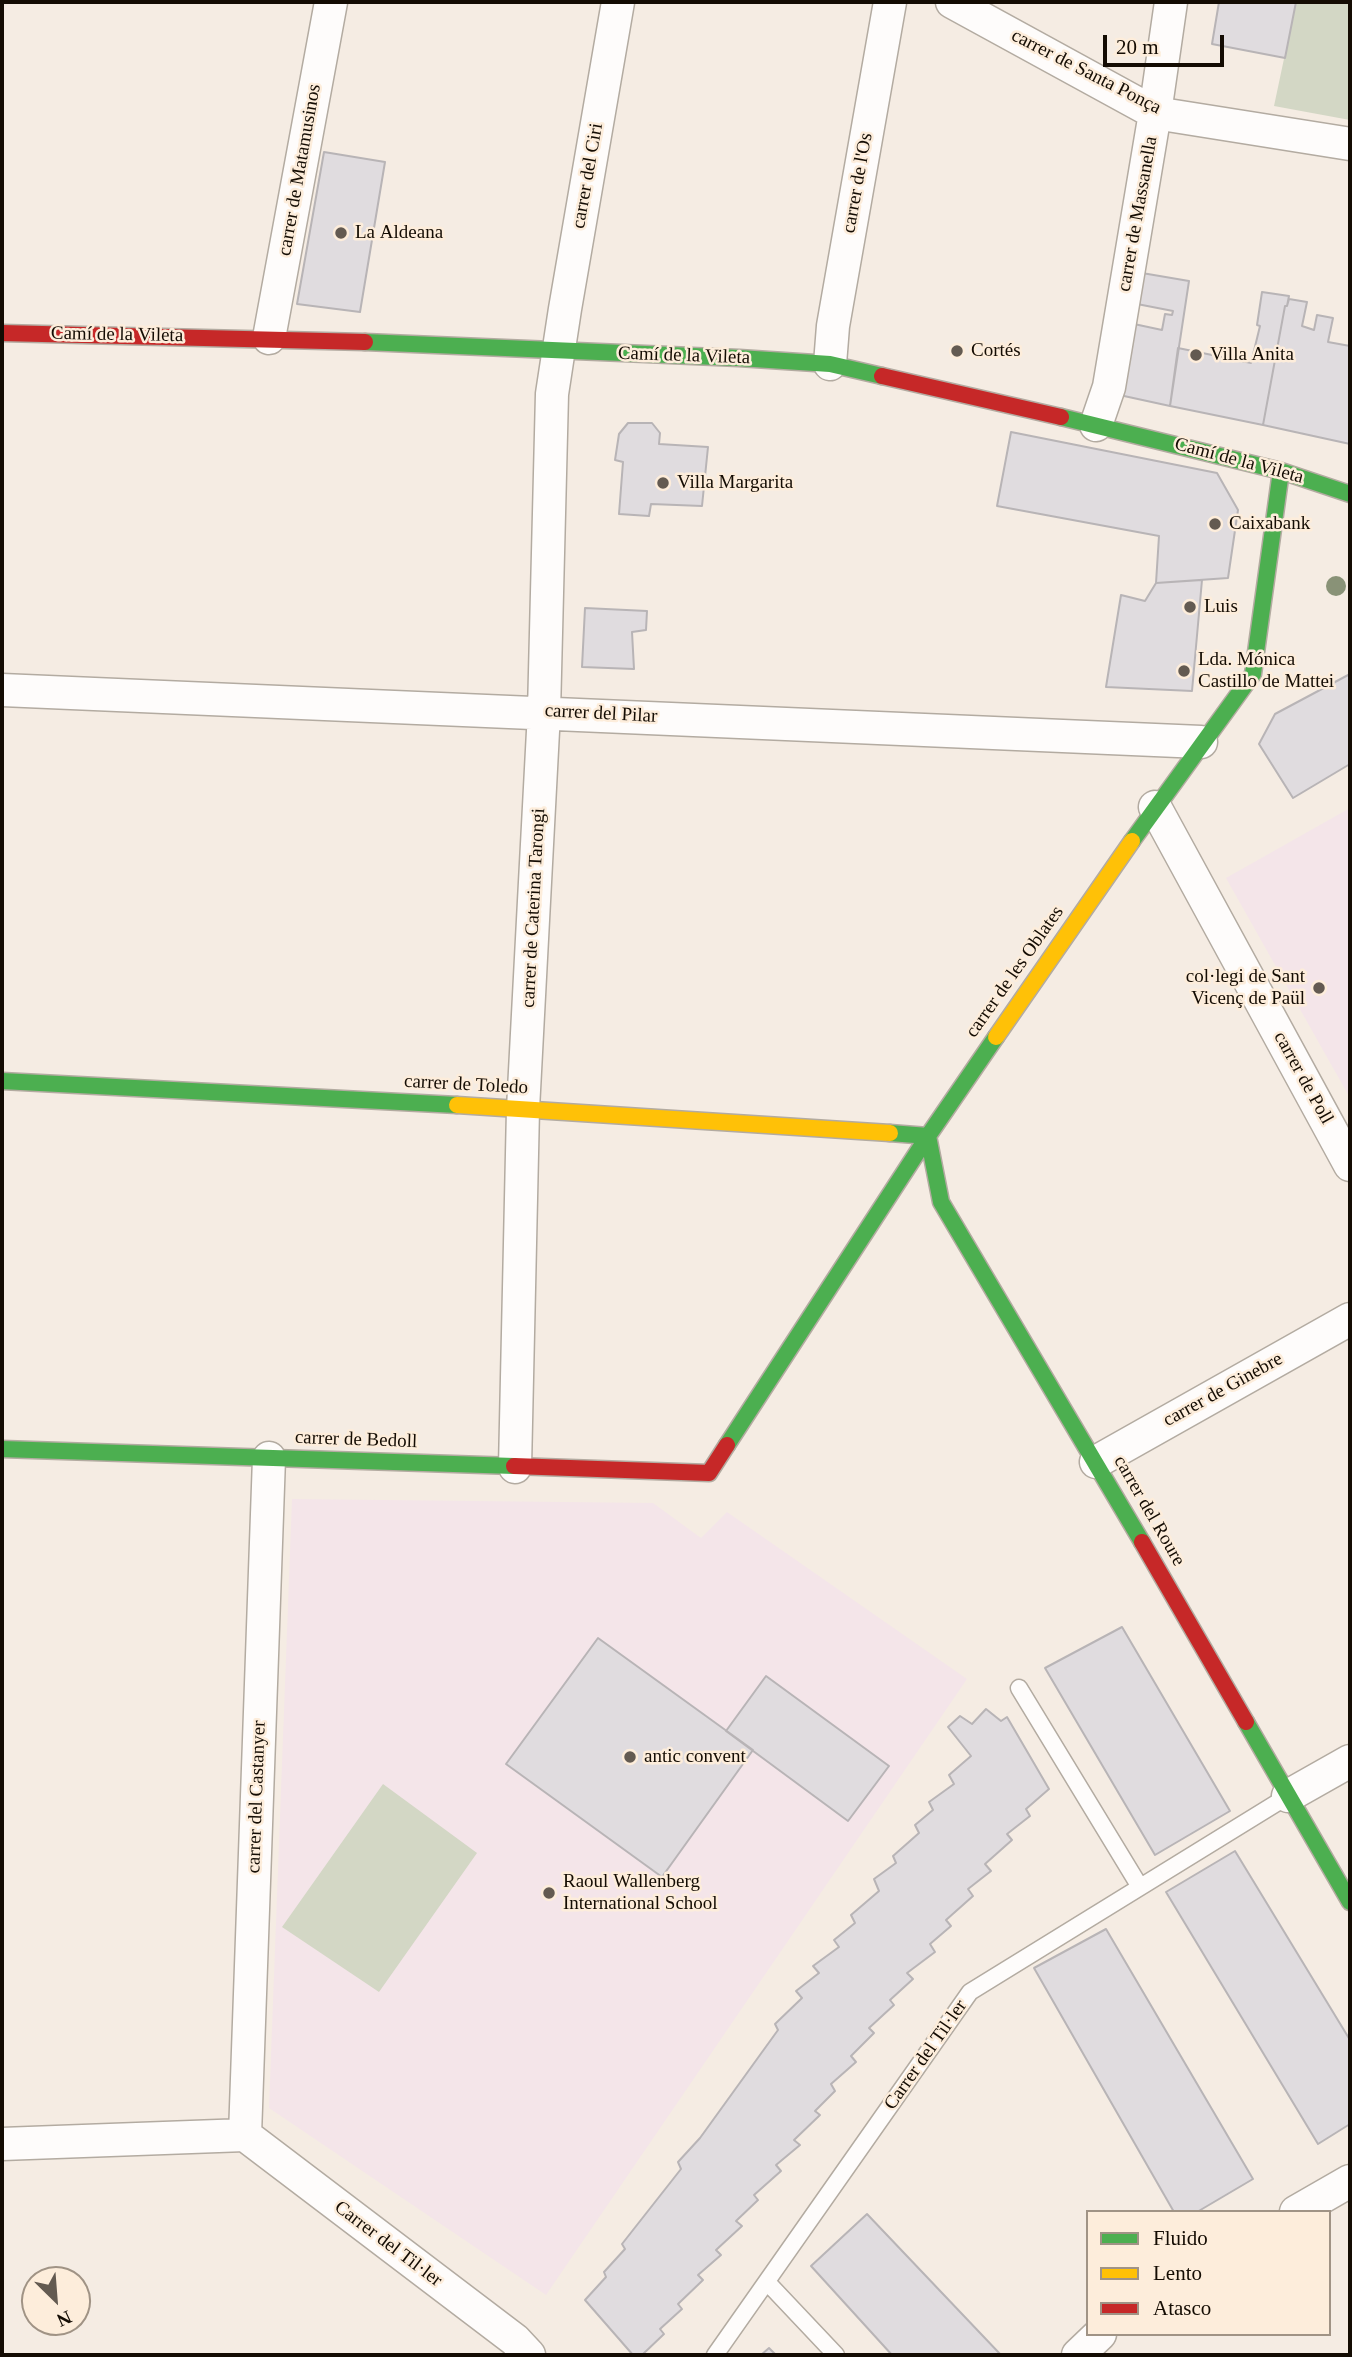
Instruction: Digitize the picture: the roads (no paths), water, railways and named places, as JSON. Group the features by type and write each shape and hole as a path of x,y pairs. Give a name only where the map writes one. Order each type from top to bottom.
{"street":[{"name":"carrer de Matamusinos","path":"269,338 331,2"},
{"name":"carrer del Ciri","path":"558,350 618,2"},
{"name":"carrer de l'Os","path":"830,364 833,326 890,2"},
{"name":"carrer de Santa Ponça","path":"952,2 1156,113 1350,144"},
{"name":"carrer de Massanella","path":"1096,425 1109,387 1156,113 1171,2"},
{"name":"Camí de la Vileta","path":"2,333 269,338 830,364 1096,425 1281,471 1350,493"},
{"name":"carrer de Caterina Tarongi","path":"515,1467 523,1109 544,712 552,394 558,350"},
{"name":"carrer de les Oblates","path":"709,1473 928,1136 1155,807 1253,674 1281,471"},
{"name":"carrer del Pilar","path":"2,690 1201,742"},
{"name":"carrer de Poll","path":"1155,807 1350,1165"},
{"name":"carrer de Toledo","path":"2,1081 523,1109 928,1136"},
{"name":"carrer del Roure","path":"928,1136 941,1202 1096,1462 1350,1902"},
{"name":"carrer de Ginebre","path":"1096,1462 1350,1319"},
{"name":"carrer de Bedoll","path":"2,1449 709,1473"},
{"name":"carrer del Castanyer","path":"245,2135 269,1458"},
{"path":"1288,1796 1350,1761"},
{"path":"2,2144 245,2135"},
{"name":"Carrer del Til·ler","path":"245,2135 515,2340 529,2355"},
{"path":"1299,2210 1350,2181"},
{"path":"1078,2355 1098,2336"}],"lane":[{"path":"1019,1688 1140,1887"},
{"name":"Carrer del Til·ler","path":"715,2355 970,1992 1288,1796"},
{"path":"767,2282 836,2355"}],"place":[{"name":"La Aldeana","path":"341,233"},
{"name":"Cortés","path":"957,351"},
{"name":"Villa Anita","path":"1196,355"},
{"name":"Villa Margarita","path":"663,483"},
{"name":"Caixabank","path":"1215,524"},
{"name":"Luis","path":"1190,607"},
{"name":"Lda. Mónica Castillo de Mattei","path":"1184,671"},
{"name":"col·legi de Sant Vicenç de Paül","path":"1319,988"},
{"name":"antic convent","path":"630,1757"},
{"name":"Raoul Wallenberg International School","path":"549,1893"}]}
